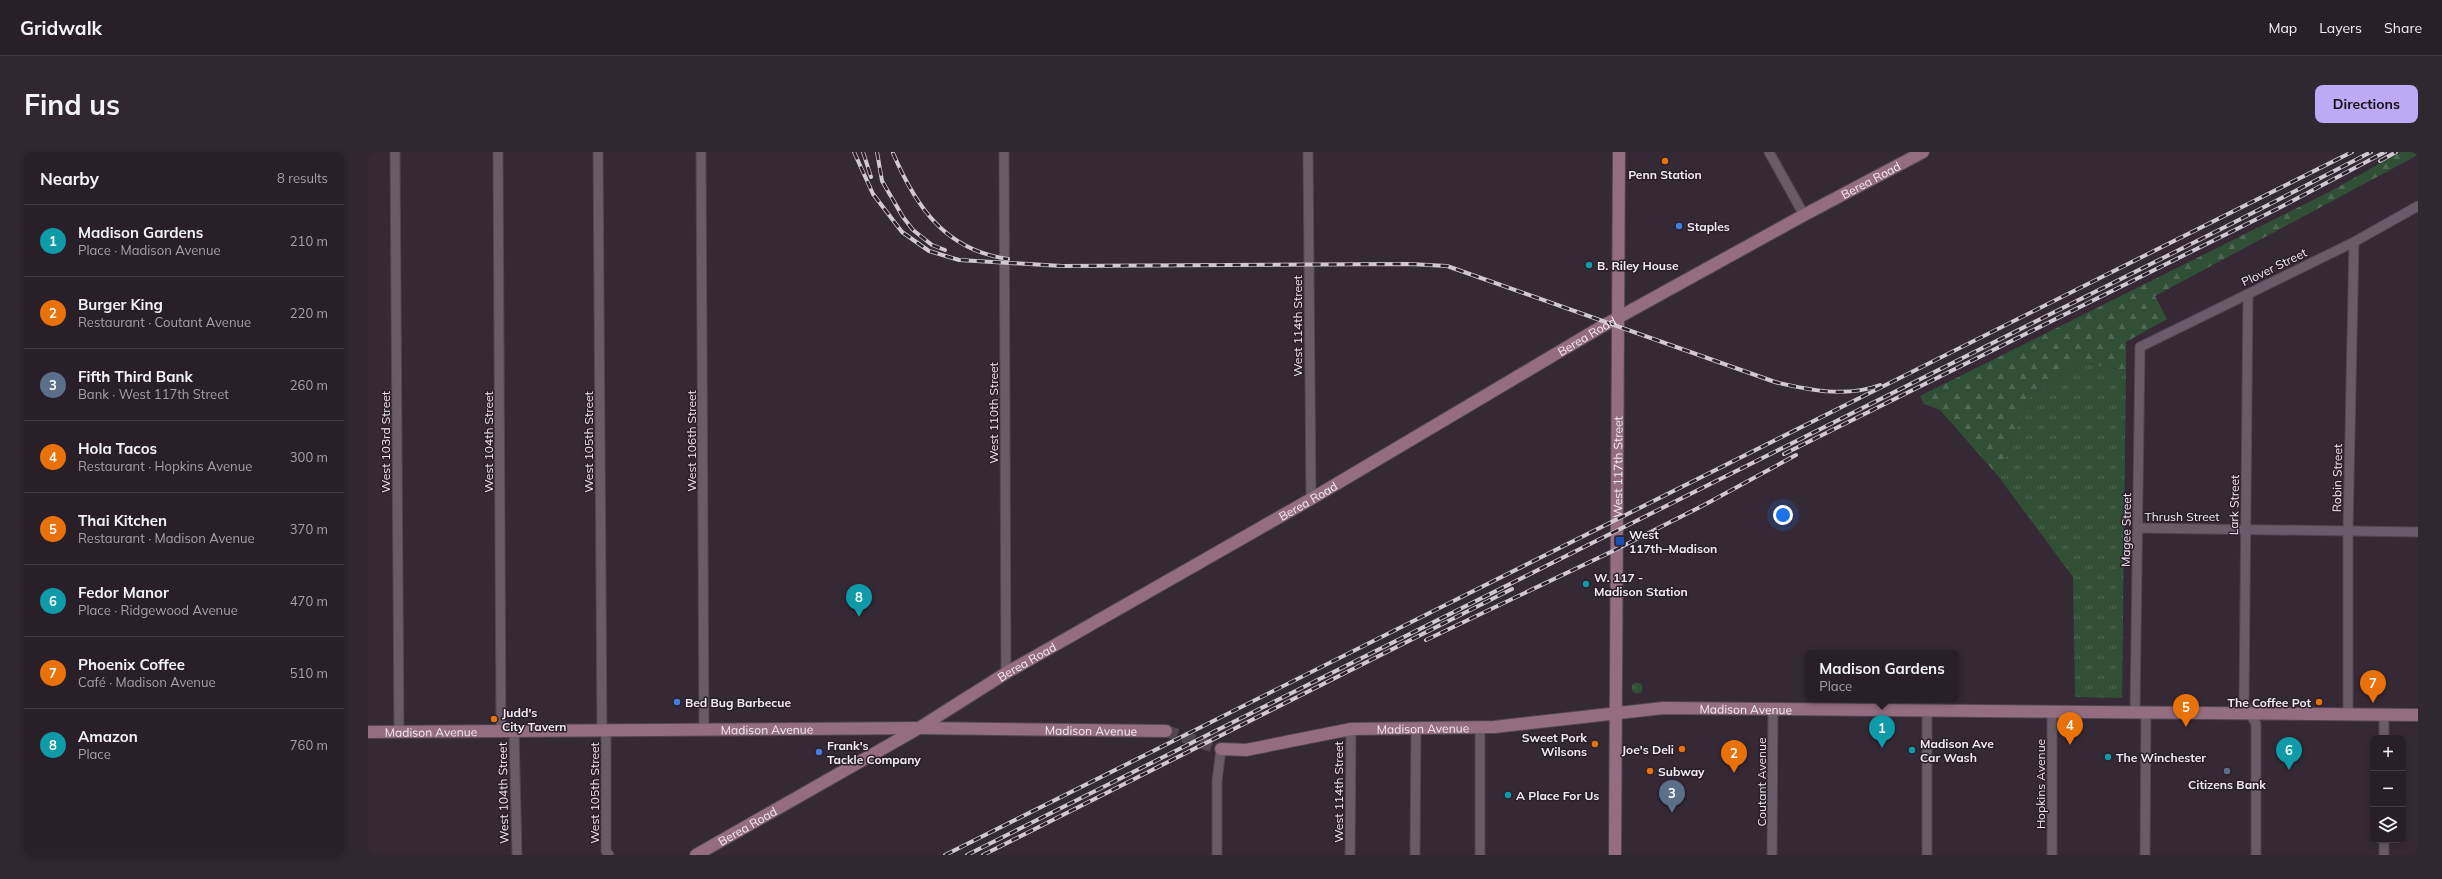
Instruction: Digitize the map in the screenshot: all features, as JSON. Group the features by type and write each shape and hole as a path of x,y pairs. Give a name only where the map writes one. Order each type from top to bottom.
{"main road":[{"name":"West 117th Street","path":"1615,855 1619,152"},
{"name":"Berea Road","path":"696,855 919,728 1006,674 1311,499 1617,318 1804,215 1923,152"},
{"name":"Madison Avenue","path":"1221,749 1246,750 1351,729 1480,727 1663,708 2052,713 2141,712 2418,715"},
{"name":"Madison Avenue","path":"368,732 919,728 1166,731"}],"street":[{"name":"West 103rd Street","path":"395,152 399,732"},
{"name":"West 104th Street","path":"498,152 501,731"},
{"name":"West 105th Street","path":"598,152 604,731 606,850 609,855"},
{"name":"West 106th Street","path":"701,152 704,730"},
{"name":"West 110th Street","path":"1004,152 1006,674"},
{"name":"West 114th Street","path":"1308,152 1311,499"},
{"path":"1769,152 1804,215"},
{"name":"Plover Street","path":"2140,347 2354,242 2418,206"},
{"name":"Robin Street","path":"2348,715 2348,530 2354,242"},
{"name":"Lark Street","path":"2248,294 2244,703 2256,724 2256,855"},
{"name":"Magee Street","path":"2140,347 2138,528 2145,855"},
{"name":"Thrush Street","path":"2138,528 2246,528 2418,532"},
{"name":"Coutant Avenue","path":"1772,855 1773,709"},
{"path":"1927,711 1927,855"},
{"name":"Hopkins Avenue","path":"2052,713 2052,855"},
{"path":"2384,715 2384,735"},
{"path":"1480,727 1480,855"},
{"path":"1415,855 1416,728"},
{"name":"West 114th Street","path":"1350,855 1351,729"},
{"name":"West 104th Street","path":"514,731 517,855"},
{"path":"1216,855 1217,781 1221,749"},
{"path":"2384,843 2384,855"}],"green space":[{"path":"2400,152 2418,152 2418,155 2155,296 2167,319 2126,342 2126,371 2079,362 2028,399 1998,476 1940,410 1924,404 1920,396 2331,191"},
{"path":"2079,362 2126,371 2122,698 2075,697 2073,577 1998,476 2028,399"},
{"path":"1637,682 1641,684 1643,688 1641,692 1637,694 1633,692 1631,688 1633,684"}],"tunnel":[{"path":"1166,731 1221,749"}],"railway":[{"path":"854,152 873,194 902,232 929,251 959,260 1062,266 1410,264 1447,266 1775,382 1814,390 1841,392 1867,389 1880,385"},
{"path":"863,152 871,177"},
{"path":"877,152 882,181 903,217 913,230 932,245 945,250"},
{"path":"945,855 2352,152"},
{"path":"967,855 2227,226 2371,152"},
{"path":"1784,454 2277,209 2385,152"},
{"path":"2380,161 2396,152"},
{"path":"893,153 902,173 923,208 950,236 967,246 986,254 1008,259"},
{"path":"1426,640 1615,550 1704,505 1796,455"},
{"path":"983,855 1512,589"}],"place":[{"name":"Penn Station","path":"1665,161"},
{"name":"Staples","path":"1679,226"},
{"name":"B. Riley House","path":"1589,265"},
{"name":"West 117th–Madison","path":"1620,541"},
{"name":"W. 117 - Madison Station","path":"1586,584"},
{"name":"Amazon","path":"859,617"},
{"name":"Bed Bug Barbecue","path":"677,702"},
{"name":"The Coffee Pot","path":"2319,702"},
{"name":"Phoenix Coffee","path":"2373,703"},
{"name":"Judd's City Tavern","path":"494,719"},
{"name":"Thai Kitchen","path":"2186,727"},
{"name":"Sweet Pork Wilsons","path":"1595,744"},
{"name":"Hola Tacos","path":"2070,745"},
{"name":"Madison Gardens","path":"1882,748"},
{"name":"Joe's Deli","path":"1682,749"},
{"name":"Madison Ave Car Wash","path":"1912,750"},
{"name":"Frank's Tackle Company","path":"819,752"},
{"name":"The Winchester","path":"2108,757"},
{"name":"Fedor Manor","path":"2289,770"},
{"name":"Subway","path":"1650,771"},
{"name":"Citizens Bank","path":"2227,771"},
{"name":"Burger King","path":"1734,773"},
{"name":"A Place For Us","path":"1508,795"},
{"name":"Fifth Third Bank","path":"1672,813"}]}
